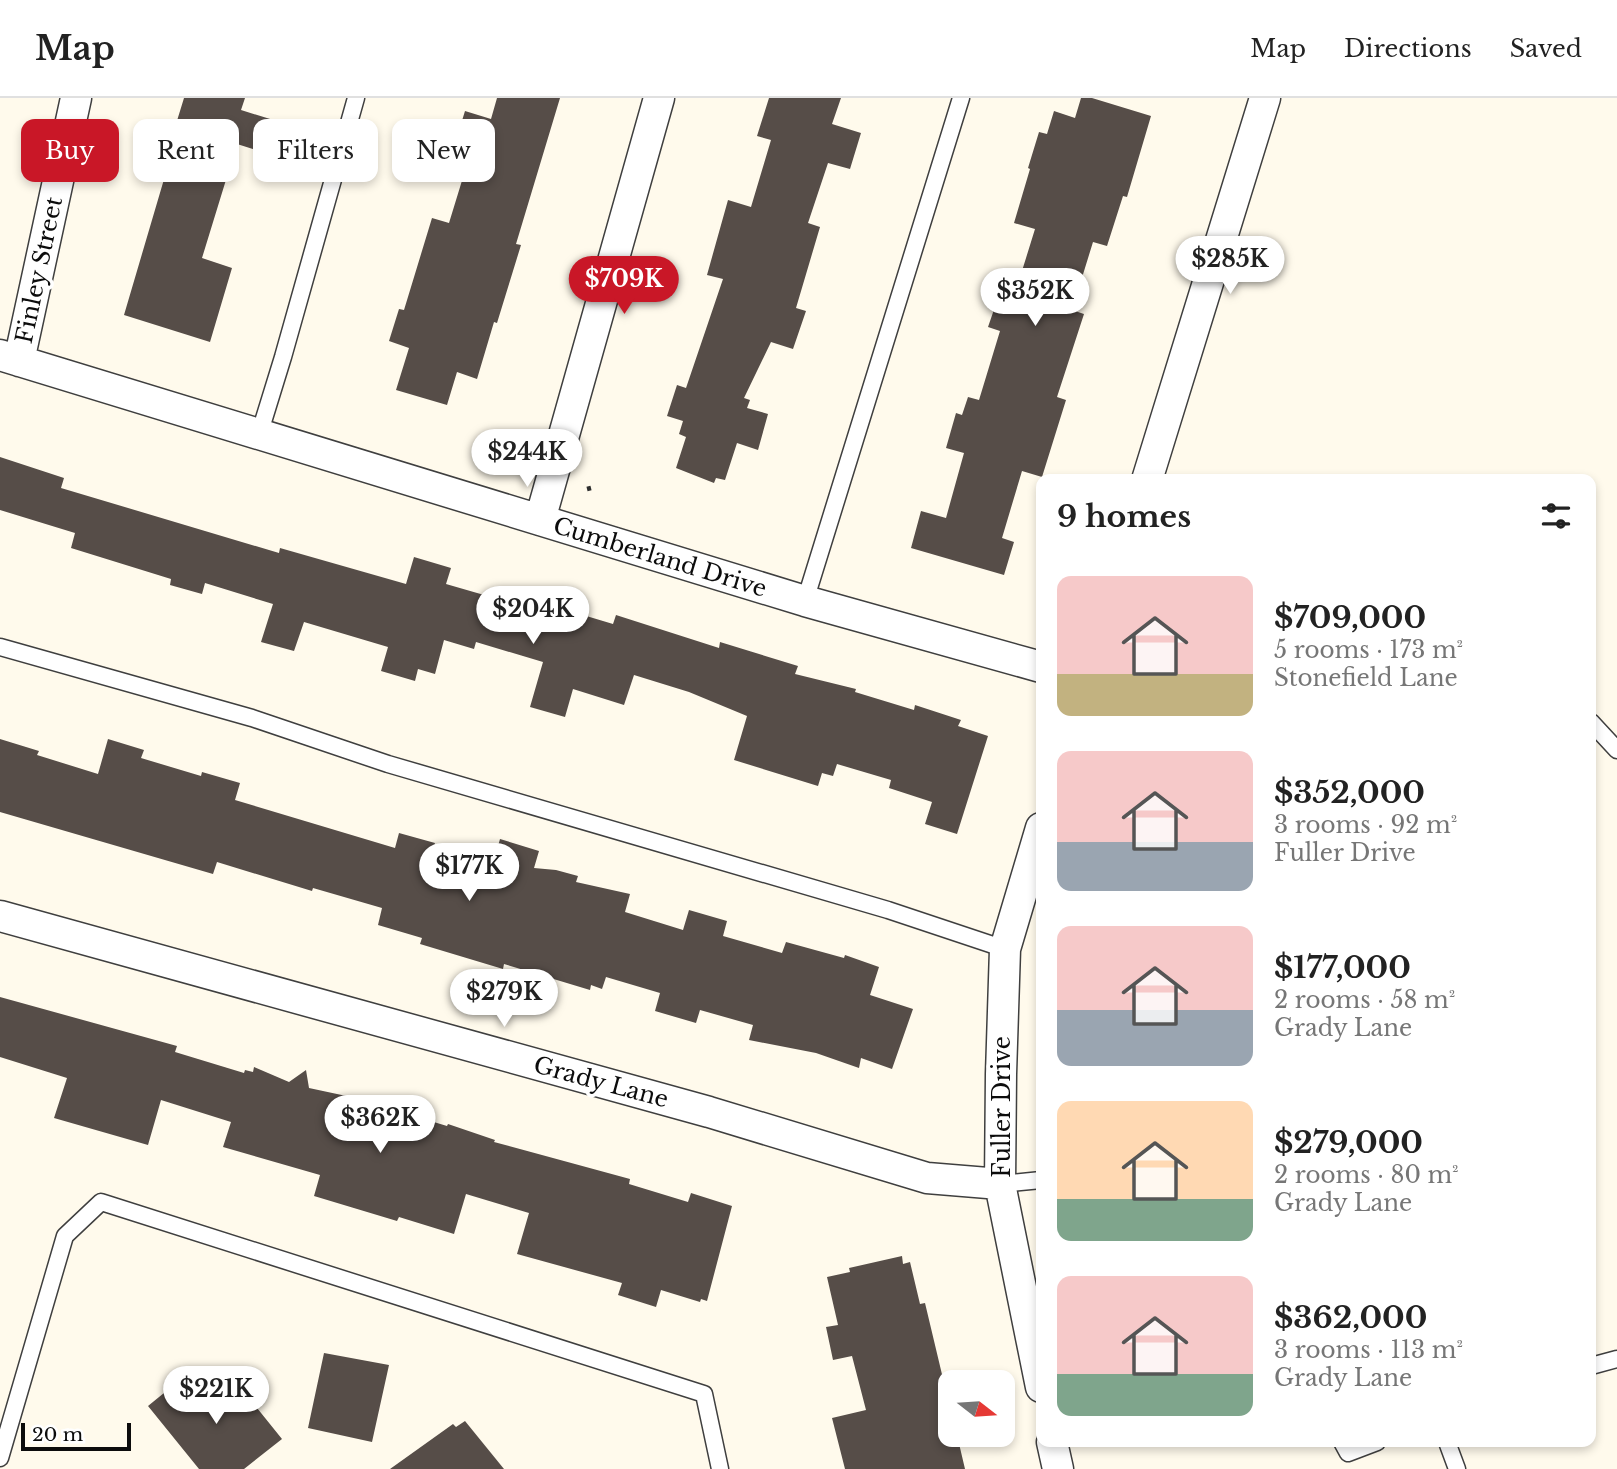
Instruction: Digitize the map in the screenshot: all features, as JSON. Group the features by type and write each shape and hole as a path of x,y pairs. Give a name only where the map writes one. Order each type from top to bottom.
{"street":[{"name":"Finley Street","path":"10,358 76,98"},
{"path":"540,520 659,98"},
{"path":"1152,474 1265,98"},
{"name":"Cumberland Drive","path":"10,358 805,601 1036,666"},
{"name":"Fuller Drive","path":"1036,845 1005,949 1000,1184 1036,1362"},
{"name":"Grady Lane","path":"0,916 695,1108 927,1178 1000,1184"},
{"path":"1053,1447 1058,1469"}],"lane":[{"path":"259,435 356,98"},
{"path":"805,601 961,98"},
{"path":"0,648 252,718 388,764 888,910 1005,949"},
{"path":"1596,727 1617,750"},
{"path":"1000,1184 1036,1180"},
{"path":"0,1458 65,1236 101,1202 704,1394 720,1469"},
{"path":"1596,1365 1617,1359"},
{"path":"1345,1447 1348,1453 1364,1447"},
{"path":"1449,1447 1457,1469"}],"building":[{"path":"184,98 245,98 241,110 270,119 253,119 253,149 239,145 239,119 178,119"},
{"path":"497,98 560,98 516,244 521,245 477,379 457,372 447,405 396,390 409,348 389,341 399,309 404,310 432,218 449,223 462,182 495,182 495,119 491,119"},
{"path":"769,98 841,98 832,124 861,133 850,169 828,163 808,223 820,227 796,308 806,311 793,349 771,342 744,398 750,400 747,408 768,414 758,450 737,443 725,480 716,478 714,483 676,468 686,437 679,434 683,421 667,416 677,385 686,388 723,279 707,275 728,200 751,207 771,140 757,136"},
{"path":"1081,98 1092,98 1151,116 1127,197 1123,196 1107,246 1093,242 1072,310 1084,314 1057,397 1066,400 1043,474 1036,475 1022,471 1002,538 1014,542 1004,575 911,548 921,511 946,518 964,453 946,448 956,413 962,415 968,397 979,400 1000,331 988,327 999,295 1013,300 1035,229 1014,223 1039,132 1047,134 1054,111 1075,118"},
{"path":"465,111 491,119 463,119"},
{"path":"163,182 225,182 202,258 232,268 210,342 124,315"},
{"path":"0,457 64,478 61,488 279,553 280,548 406,584 414,557 451,568 446,584 515,604 520,586 556,597 553,606 613,624 616,615 719,648 720,642 798,666 795,674 856,689 855,692 914,710 915,705 961,720 958,726 988,736 957,834 925,824 932,802 889,788 891,780 837,764 833,776 822,773 818,786 734,760 747,716 689,692 634,675 624,705 573,689 565,717 530,707 543,662 476,642 474,649 444,640 435,674 418,669 415,681 381,671 388,647 304,622 294,651 261,642 273,604 205,583 202,594 170,585 171,579 71,548 75,533 0,510"},
{"path":"0,739 39,751 37,755 98,774 108,739 144,750 141,758 201,776 202,772 240,783 235,800 395,848 399,833 435,843 431,856 490,874 500,839 539,851 534,868 556,870 578,876 576,882 630,894 625,912 683,930 689,910 727,921 723,936 782,953 786,942 844,958 845,955 879,967 870,995 913,1009 892,1069 861,1058 859,1068 816,1053 749,1040 753,1025 700,1010 696,1023 655,1011 660,993 606,977 602,989 591,985 590,990 504,964 503,969 420,944 422,938 378,925 382,908 313,888 312,891 217,862 213,874 0,812"},
{"path":"0,997 177,1046 175,1052 244,1073 245,1070 253,1072 254,1067 289,1082 306,1070 309,1088 351,1097 447,1126 448,1124 495,1140 494,1142 630,1179 629,1184 688,1202 691,1193 732,1206 707,1301 701,1299 700,1302 661,1290 656,1307 618,1295 622,1283 517,1254 529,1213 466,1194 454,1234 399,1217 397,1221 314,1196 320,1175 223,1147 231,1122 161,1100 148,1145 54,1118 67,1078 0,1057"},
{"path":"902,1256 903,1264 910,1262 920,1304 925,1303 941,1370 938,1370 938,1447 960,1447 965,1469 845,1469 832,1418 866,1410 852,1356 833,1360 826,1327 838,1325 827,1277 850,1272 849,1268"},
{"path":"324,1353 389,1365 372,1442 308,1428"},
{"path":"223,1374 236,1390 240,1387 282,1439 244,1469 199,1469 148,1406 175,1384 189,1402"},
{"path":"465,1421 504,1469 390,1469 453,1424 456,1427"}]}
